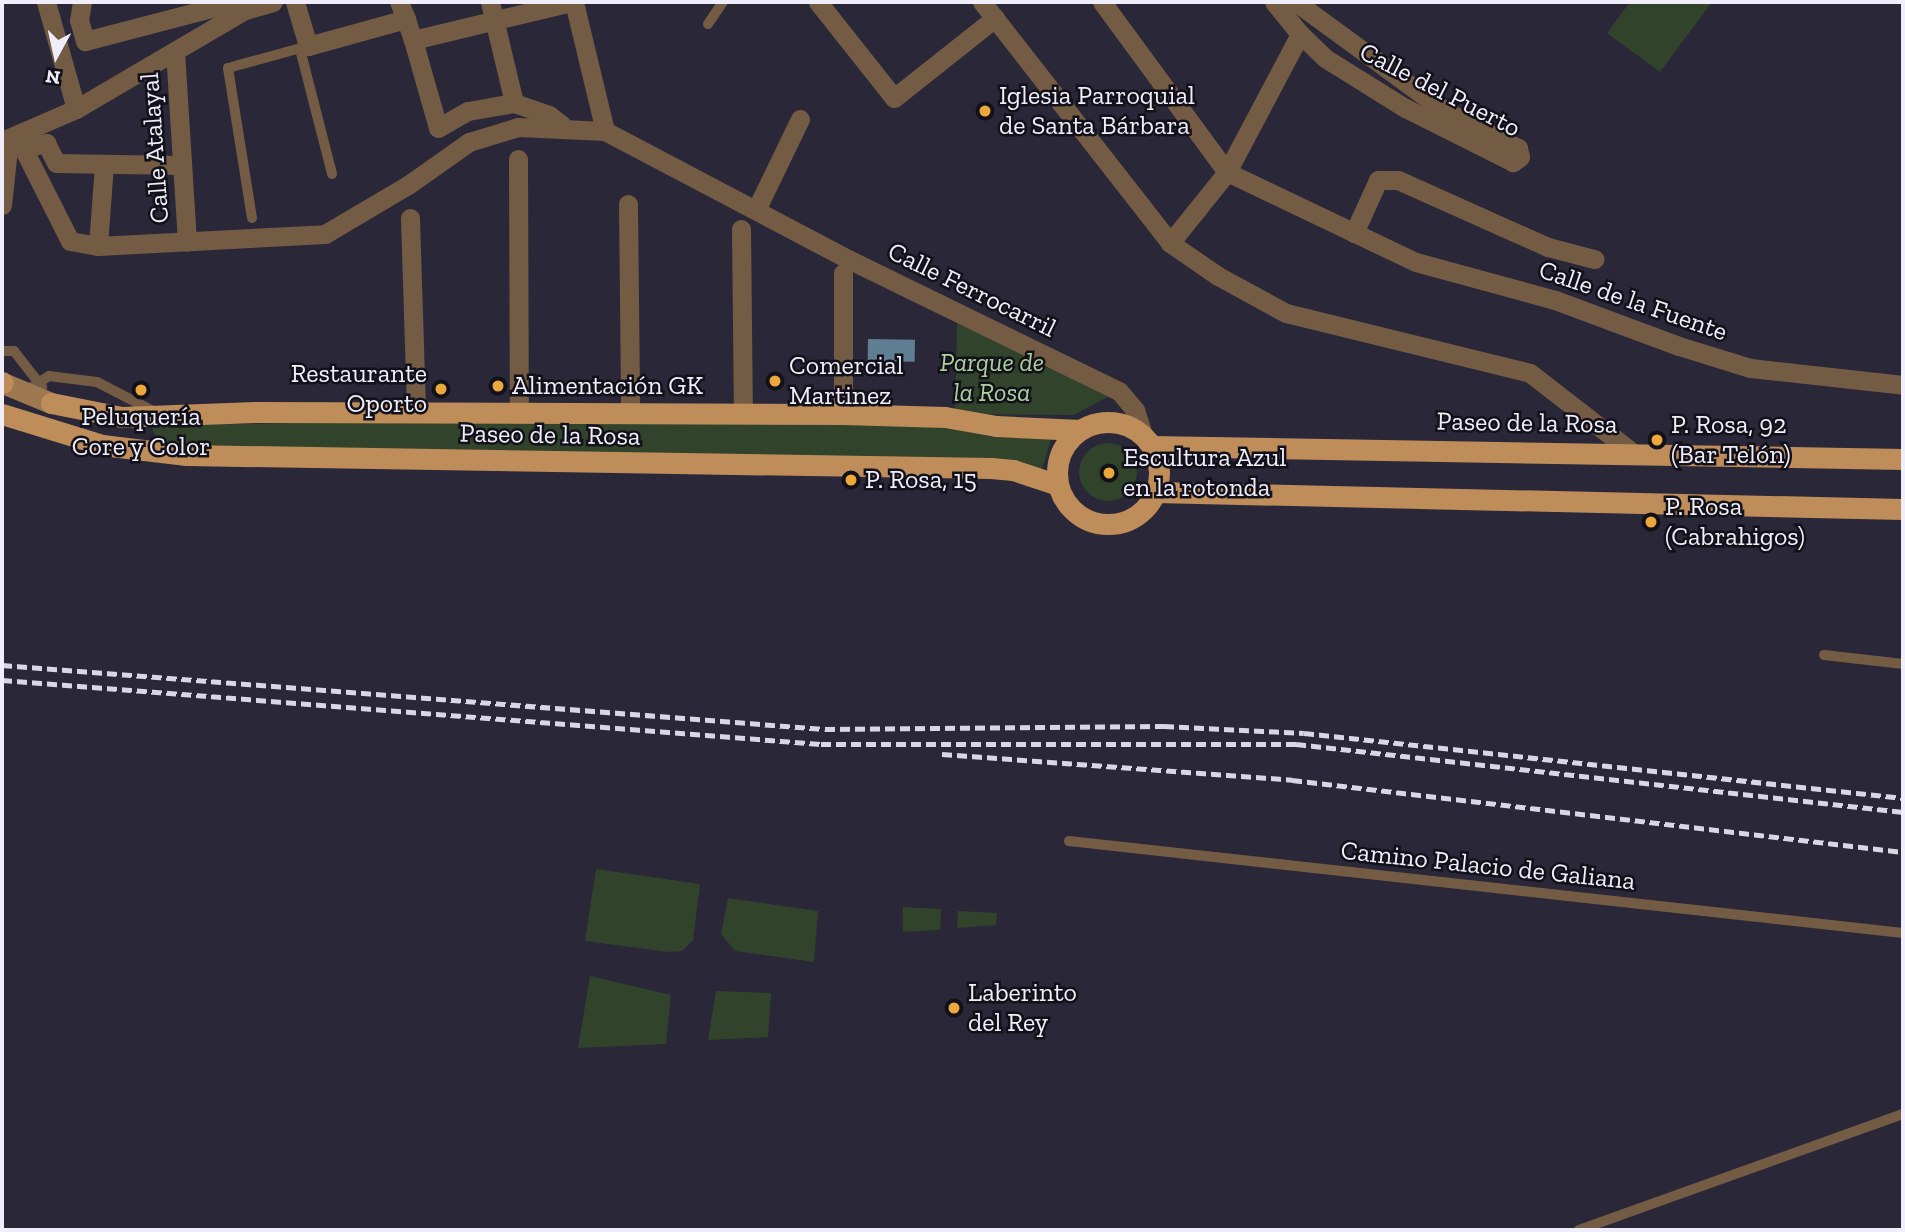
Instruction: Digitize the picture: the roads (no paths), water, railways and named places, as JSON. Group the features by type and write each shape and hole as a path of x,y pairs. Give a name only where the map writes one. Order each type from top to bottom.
{"main road":[{"name":"Paseo de la Rosa","path":"2,382 32,388 51,403 95,415 166,417 416,412 843,414 945,417 996,426 1080,430 1093,425 1120,424 1147,441 1903,459"},
{"name":"Paseo de la Rosa","path":"2,414 103,444 186,455 991,468 1013,470 1058,485"},
{"path":"1080,430 1063,449 1058,485 1078,515 1113,524 1131,519 1156,492 1159,468 1147,441"},
{"path":"1156,492 1903,509"}],"street":[{"path":"46,2 76,109"},
{"path":"82,2 79,20 85,41 241,5 273,2"},
{"path":"295,2 304,48 403,10 413,40 492,11 572,2 605,131"},
{"path":"818,2 894,98 995,18"},
{"path":"982,2 1170,243 1218,276 1286,313 1530,373 1632,452"},
{"name":"Calle de la Fuente","path":"1102,2 1227,172 1354,233 1416,262 1555,300 1750,368 1903,385"},
{"name":"Calle del Puerto","path":"1274,2 1300,34 1325,58 1405,108 1513,162 1520,157 1518,148 1445,111 1296,2"},
{"path":"11,143 76,109 175,51 241,5"},
{"path":"492,11 514,103"},
{"path":"1170,243 1227,172 1300,34"},
{"name":"Calle Ferrocarril","path":"413,40 438,128 468,111 514,103 549,115 562,125"},
{"name":"Calle Atalayal","path":"175,51 180,165 187,242"},
{"path":"756,210 800,119"},
{"name":"Calle Ferrocarril","path":"11,143 70,241 98,246 326,234 408,185 468,142 518,127 562,125 605,131 756,210 1119,391 1135,410 1147,441"},
{"path":"11,143 46,143 56,163 180,165"},
{"path":"2,205 11,143"},
{"name":"Paseo de la Rosa","path":"518,159 519,412"},
{"path":"98,246 104,164"},
{"name":"Calle de la Fuente","path":"1354,233 1378,180 1398,180 1548,247 1594,259"},
{"name":"Paseo de la Rosa","path":"628,204 630,412"},
{"path":"410,218 416,412"},
{"path":"741,229 743,413"},
{"path":"843,273 843,414"}],"lane":[{"path":"708,24 723,2"},
{"path":"252,218 228,68 304,48 332,174"},
{"path":"2,351 14,351 32,388 49,376 97,382 166,417"},
{"path":"1824,655 1903,664"},
{"name":"Camino Palacio de Galiana","path":"1069,841 1903,933"},
{"path":"1580,1230 1903,1114"}],"water":[{"path":"868,339 915,340 915,362 868,361"}],"railway":[{"path":"2,665 825,729 1164,726 1304,733 1903,798"},
{"path":"2,680 821,744 1296,744 1903,812"},
{"path":"942,754 1292,780 1903,852"}],"place":[{"name":"Iglesia Parroquial de Santa Bárbara","path":"985,111"},
{"name":"Comercial Martinez","path":"775,381"},
{"name":"Alimentación GK","path":"498,386"},
{"name":"Restaurante Oporto","path":"441,389"},
{"name":"Peluquería Core y Color","path":"141,390"},
{"name":"P. Rosa, 92 (Bar Telón)","path":"1657,440"},
{"name":"Escultura Azul en la rotonda","path":"1109,473"},
{"name":"P. Rosa, 15","path":"851,480"},
{"name":"P. Rosa (Cabrahigos)","path":"1651,522"},
{"name":"Laberinto del Rey","path":"954,1008"}],"park label":[{"name":"Parque de la Rosa","path":"992,378"}]}
